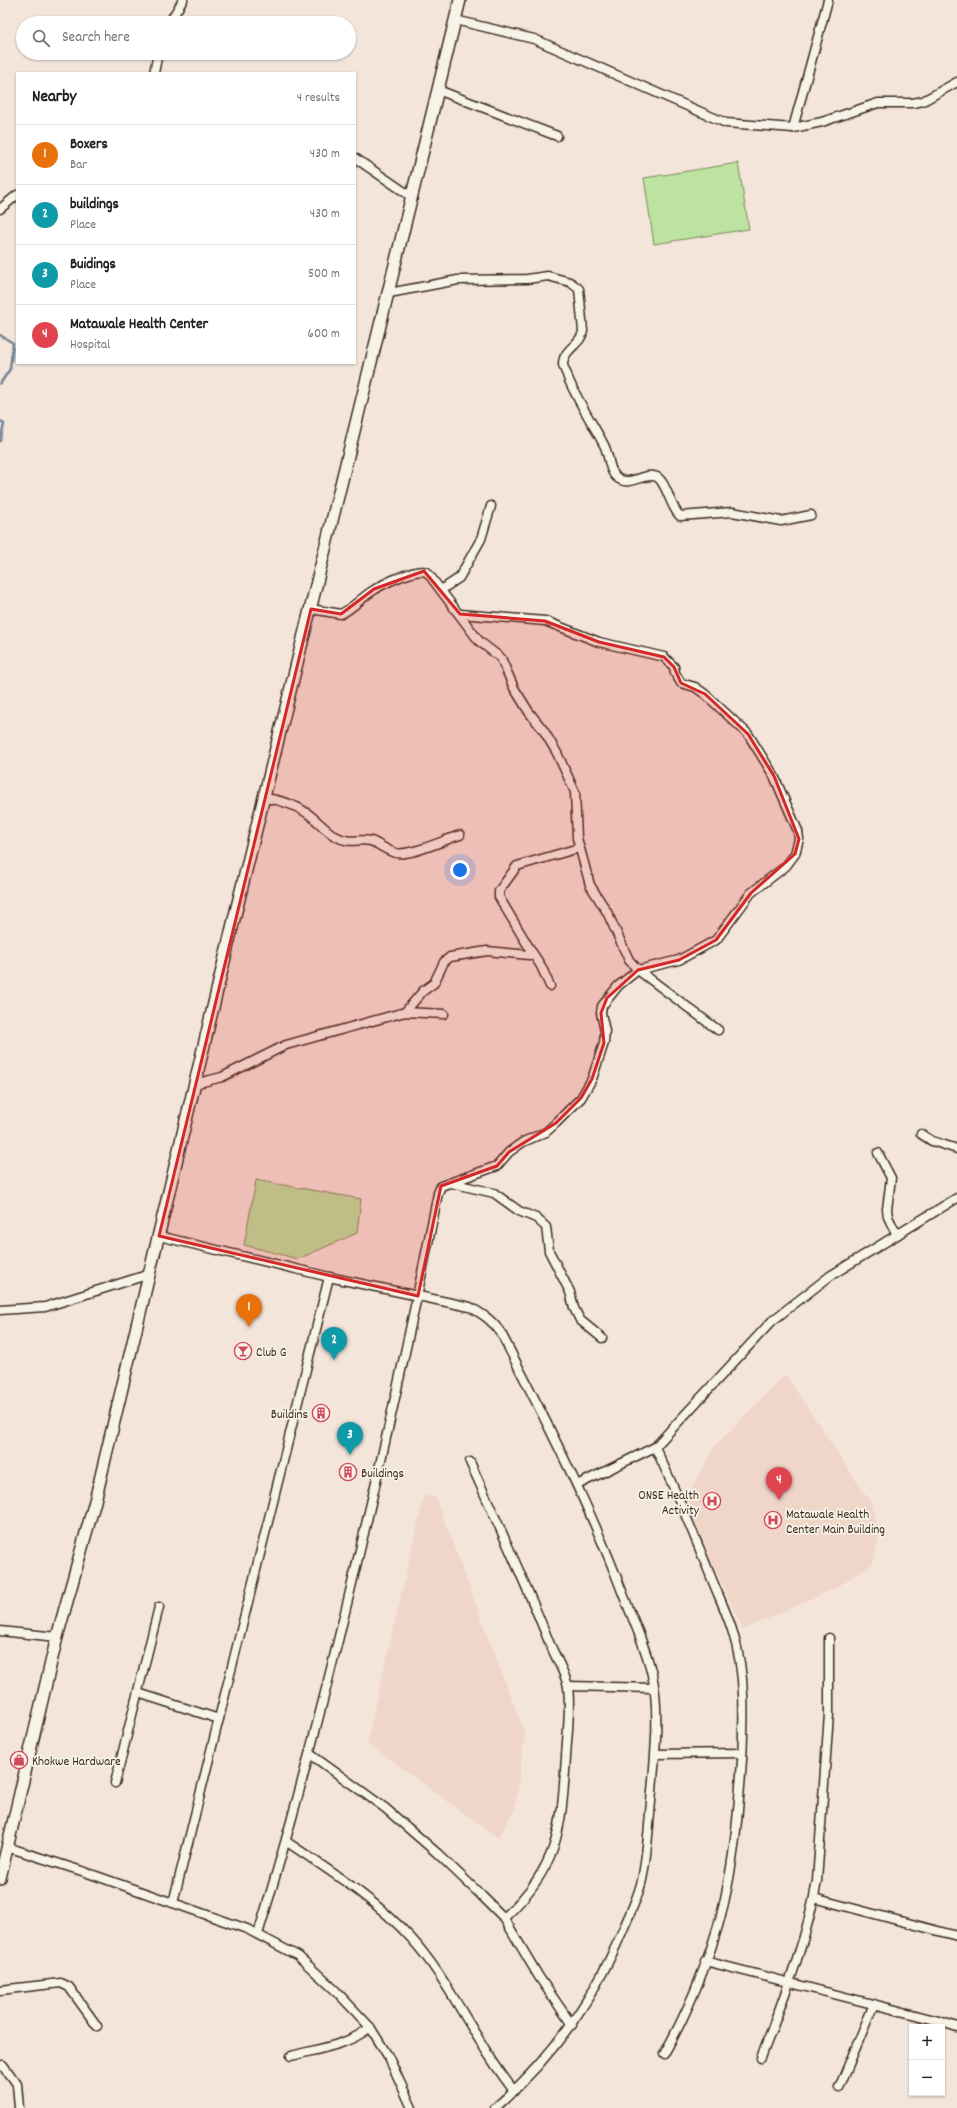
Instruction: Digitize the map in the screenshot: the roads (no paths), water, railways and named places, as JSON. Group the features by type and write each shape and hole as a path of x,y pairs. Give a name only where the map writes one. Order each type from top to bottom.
{"main road":[{"path":"0,1878 2,1860 7,1847 57,1637 92,1512 150,1274 194,1084 460,0"}],"street":[{"path":"173,16 183,0"},
{"path":"793,128 828,0"},
{"path":"455,20 534,39 726,123 793,128 822,122 878,102 913,103 923,101 957,82"},
{"path":"154,72 157,60"},
{"path":"438,90 557,136"},
{"path":"356,159 412,197"},
{"path":"0,210 16,196"},
{"path":"389,293 458,280 527,279 548,276 573,284 580,289 583,334 564,357 564,367 574,392 607,451 611,467 616,478 622,481 628,481 650,476 657,477 662,483 676,512 680,516 732,512 781,520 811,515"},
{"path":"441,590 455,582 464,571 481,539 491,506"},
{"path":"310,609 341,614 374,589 400,577 420,571 427,572 479,641 501,658 522,700 544,731 557,753 575,792 579,848 590,885 607,912 629,960 638,970 718,1030"},
{"path":"258,1934 287,1842 310,1754 368,1515 418,1296 438,1193 441,1186 497,1166 509,1152 551,1127 581,1098 592,1080 604,1043 602,1006 618,986 638,970 679,960 716,940 751,893 786,866 795,854 799,839 798,831 774,776 748,734 705,694 695,687 681,683 675,673 674,667 664,657 604,644 545,621 460,614"},
{"path":"265,798 284,801 293,805 307,813 332,834 344,840 354,842 371,841 394,852 407,853 460,835"},
{"path":"550,986 541,966 499,897 499,891 517,866 579,848"},
{"path":"405,1012 423,991 434,983 444,962 450,957 487,951 526,956 530,953 530,949"},
{"path":"194,1084 222,1077 286,1045 405,1012 444,1014"},
{"path":"921,1134 932,1141 957,1149"},
{"path":"878,1153 891,1178 886,1210 897,1235"},
{"path":"450,1182 494,1193 519,1211 536,1218 546,1227 549,1251 570,1292 574,1308 580,1320 602,1338"},
{"path":"577,1485 655,1447 772,1321 830,1276 957,1198"},
{"path":"159,1236 329,1277 470,1307 493,1321 543,1415 577,1485 612,1564 650,1664 654,1688 656,1754 647,1852 641,1882 633,1908 612,1956 572,2025 531,2075 495,2108"},
{"path":"0,1310 45,1307 150,1274"},
{"path":"173,1902 329,1277"},
{"path":"655,1447 734,1633 742,1683 742,1753 737,1824 728,1884 705,1961 680,2025 664,2054"},
{"path":"470,1462 531,1596 568,1686 562,1812 558,1834 548,1863 520,1903 504,1918"},
{"path":"115,1783 159,1607"},
{"path":"0,1631 57,1637"},
{"path":"761,2058 789,1982 814,1898 819,1856 829,1714 829,1638"},
{"path":"568,1686 654,1688"},
{"path":"138,1693 219,1719"},
{"path":"656,1754 742,1753"},
{"path":"310,1754 385,1808 437,1853 504,1918 539,1977 572,2025"},
{"path":"287,1842 371,1901 411,1938 436,1969 480,2043 514,2091"},
{"path":"7,1847 173,1902 258,1934 298,1956 370,2026 388,2056 412,2108"},
{"path":"814,1898 957,1936"},
{"path":"705,1961 874,2004 957,2027"},
{"path":"0,1990 61,1984 69,1987 98,2026"},
{"path":"838,2088 874,2004"},
{"path":"292,2056 358,2037 370,2026"},
{"path":"3,2065 17,2084 19,2108"}],"waterway":[{"path":"0,335 13,343 10,369 0,384"},
{"path":"0,421 4,424 0,441"}],"place":[{"name":"Boxers","path":"249,1327"},
{"name":"Club G","path":"243,1351"},
{"name":"buildings","path":"334,1360"},
{"name":"Buildins","path":"321,1413"},
{"name":"Buidings","path":"350,1455"},
{"name":"Buildings","path":"348,1472"},
{"name":"Matawale Health Center","path":"779,1500"},
{"name":"ONSE Health Activity","path":"712,1501"},
{"name":"Matawale Health Center Main Building","path":"773,1520"},
{"name":"Khokwe Hardware","path":"19,1760"}]}
